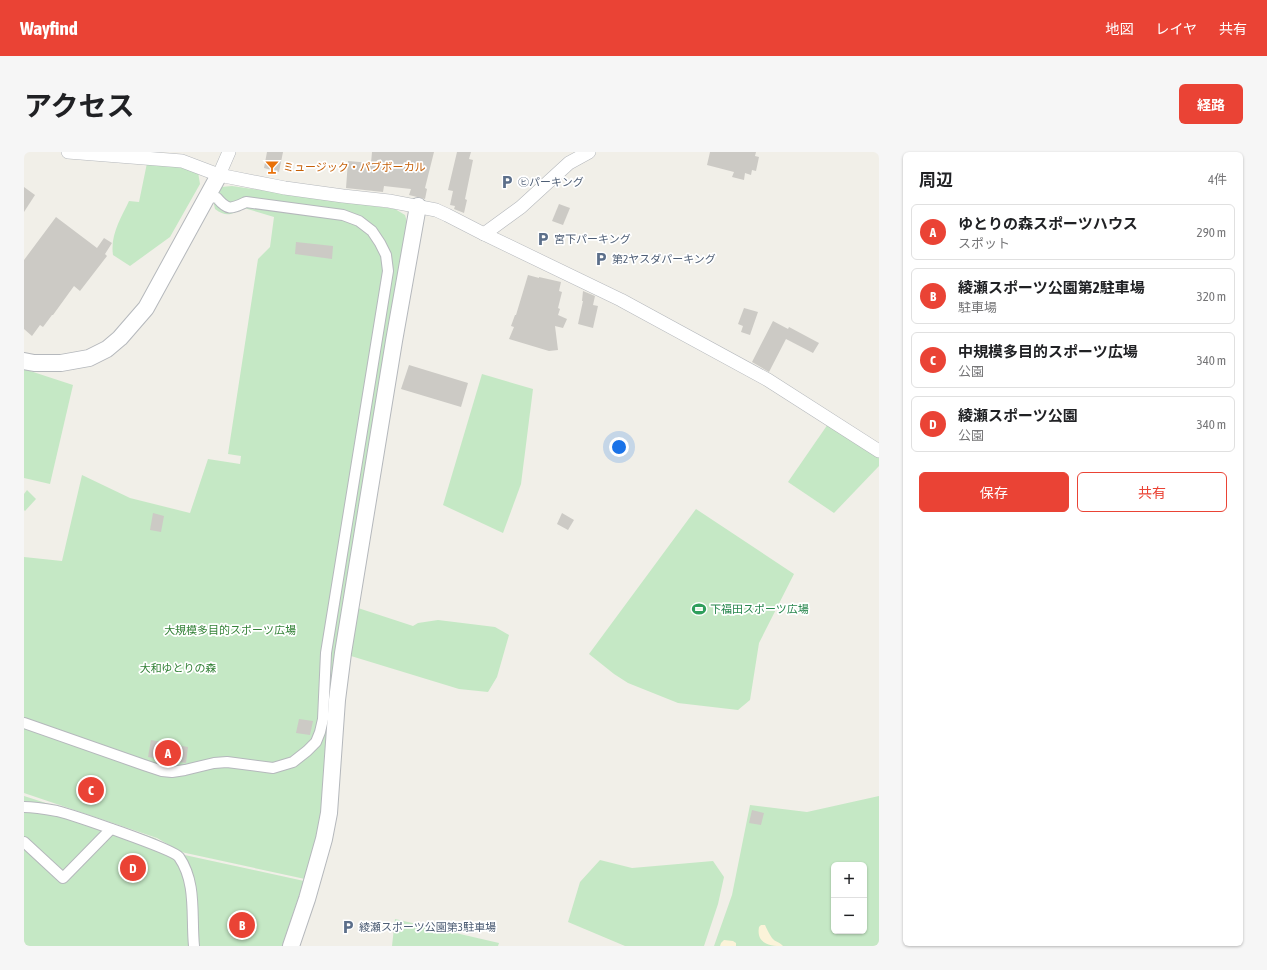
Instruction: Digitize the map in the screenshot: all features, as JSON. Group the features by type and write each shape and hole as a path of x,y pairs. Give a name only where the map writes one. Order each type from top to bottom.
{"street":[{"path":"68,152 182,161 219,175 285,188 389,201 436,210 621,300 768,380 879,451"},
{"path":"24,361 61,364 89,358 107,349 120,338 146,308 208,196 229,152"},
{"path":"484,234 521,207 569,162 588,152"},
{"path":"24,723 144,765 172,772 214,763 227,762 273,768 293,762 316,742 320,732 323,719 326,653 388,271 386,255 372,231 359,221 343,215 246,202 234,208 224,206 217,198 208,196"},
{"path":"291,946 307,899 324,839 329,812 337,700 343,653 394,341 418,206"},
{"path":"24,807 58,811 158,845 179,856 190,879 193,901 192,926 194,946"},
{"path":"24,842 63,878 111,829"}],"green space":[{"path":"147,163 178,167 198,172 200,184 170,237 130,266 113,255 113,241 117,227 129,201 139,202"},
{"name":"大和ゆとりの森","path":"232,186 395,209 405,215 407,222 330,689 324,798 315,847 305,879 181,852 157,838 24,793 24,557 62,561 82,475 130,498 190,513 208,459 240,464 241,456 228,454 258,259 270,247 274,217 244,208 230,214 219,212 215,209 213,200 221,187"},
{"path":"24,369 73,385 50,484 24,478"},
{"path":"482,374 533,389 521,484 503,533 443,505"},
{"path":"828,424 879,456 879,466 834,513 788,482"},
{"path":"27,490 36,499 25,511 24,494"},
{"name":"下福田スポーツ広場","path":"696,509 794,574 759,643 750,700 738,710 678,703 628,683 589,654"},
{"path":"358,608 413,626 418,623 438,620 495,627 509,635 497,677 488,692 459,689 351,656"},
{"path":"24,796 155,838 180,854 304,881 282,946 24,946"},
{"path":"879,796 879,946 714,946 732,895 750,805 807,812"},
{"path":"600,860 632,868 713,861 724,877 718,904 704,946 625,946 568,922 580,882"},
{"path":"395,919 499,943 498,946 392,946"}],"sand":[{"path":"761,925 765,925 772,938 783,946 765,943 760,937 759,933 759,927"},
{"path":"724,940 733,941 736,943 736,946 720,946"}],"building":[{"path":"267,152 283,152 279,172 264,168"},
{"path":"372,152 434,152 425,188 427,189 425,199 409,195 411,189 384,186 383,192 346,188 348,161 371,163"},
{"path":"457,152 471,152 469,159 473,160 465,199 467,200 464,213 454,209 455,206 450,205 453,191 448,190"},
{"path":"710,152 756,152 755,156 759,157 756,171 752,170 751,175 745,173 744,180 732,177 734,172 707,165"},
{"path":"24,187 35,195 24,212"},
{"path":"559,204 570,208 563,225 552,221"},
{"path":"56,217 97,248 104,238 112,243 105,254 107,256 80,291 74,286 43,327 40,325 32,336 24,329 24,260"},
{"path":"296,242 333,246 332,259 295,254"},
{"path":"528,275 561,282 559,291 562,292 558,315 567,319 563,328 555,326 558,350 549,351 509,339 514,327 511,326 516,315"},
{"path":"583,291 595,296 593,305 598,306 593,328 578,324 583,301"},
{"path":"744,308 758,312 750,335 741,332 743,326 738,324"},
{"path":"773,321 788,329 789,327 819,343 813,353 786,339 769,372 752,362"},
{"path":"409,365 468,383 461,407 401,389"},
{"path":"153,513 164,516 161,532 150,530"},
{"path":"562,513 574,520 568,530 557,524"},
{"path":"299,719 313,721 310,735 296,733"},
{"path":"151,740 188,747 186,763 148,757"},
{"path":"752,810 764,813 761,825 749,823"}],"place":[{"name":"ミュージック・パブボーカル","path":"272,167"},
{"name":"㋪パーキング","path":"507,182"},
{"name":"宮下パーキング","path":"543,239"},
{"name":"第2ヤスダパーキング","path":"601,259"},
{"name":"下福田スポーツ広場","path":"699,609"},
{"name":"ゆとりの森スポーツハウス","path":"168,753"},
{"name":"中規模多目的スポーツ広場","path":"91,790"},
{"name":"綾瀬スポーツ公園","path":"133,868"},
{"name":"綾瀬スポーツ公園第2駐車場","path":"242,925"},
{"name":"綾瀬スポーツ公園第3駐車場","path":"348,927"}],"park label":[{"name":"大規模多目的スポーツ広場","path":"230,630"}]}
